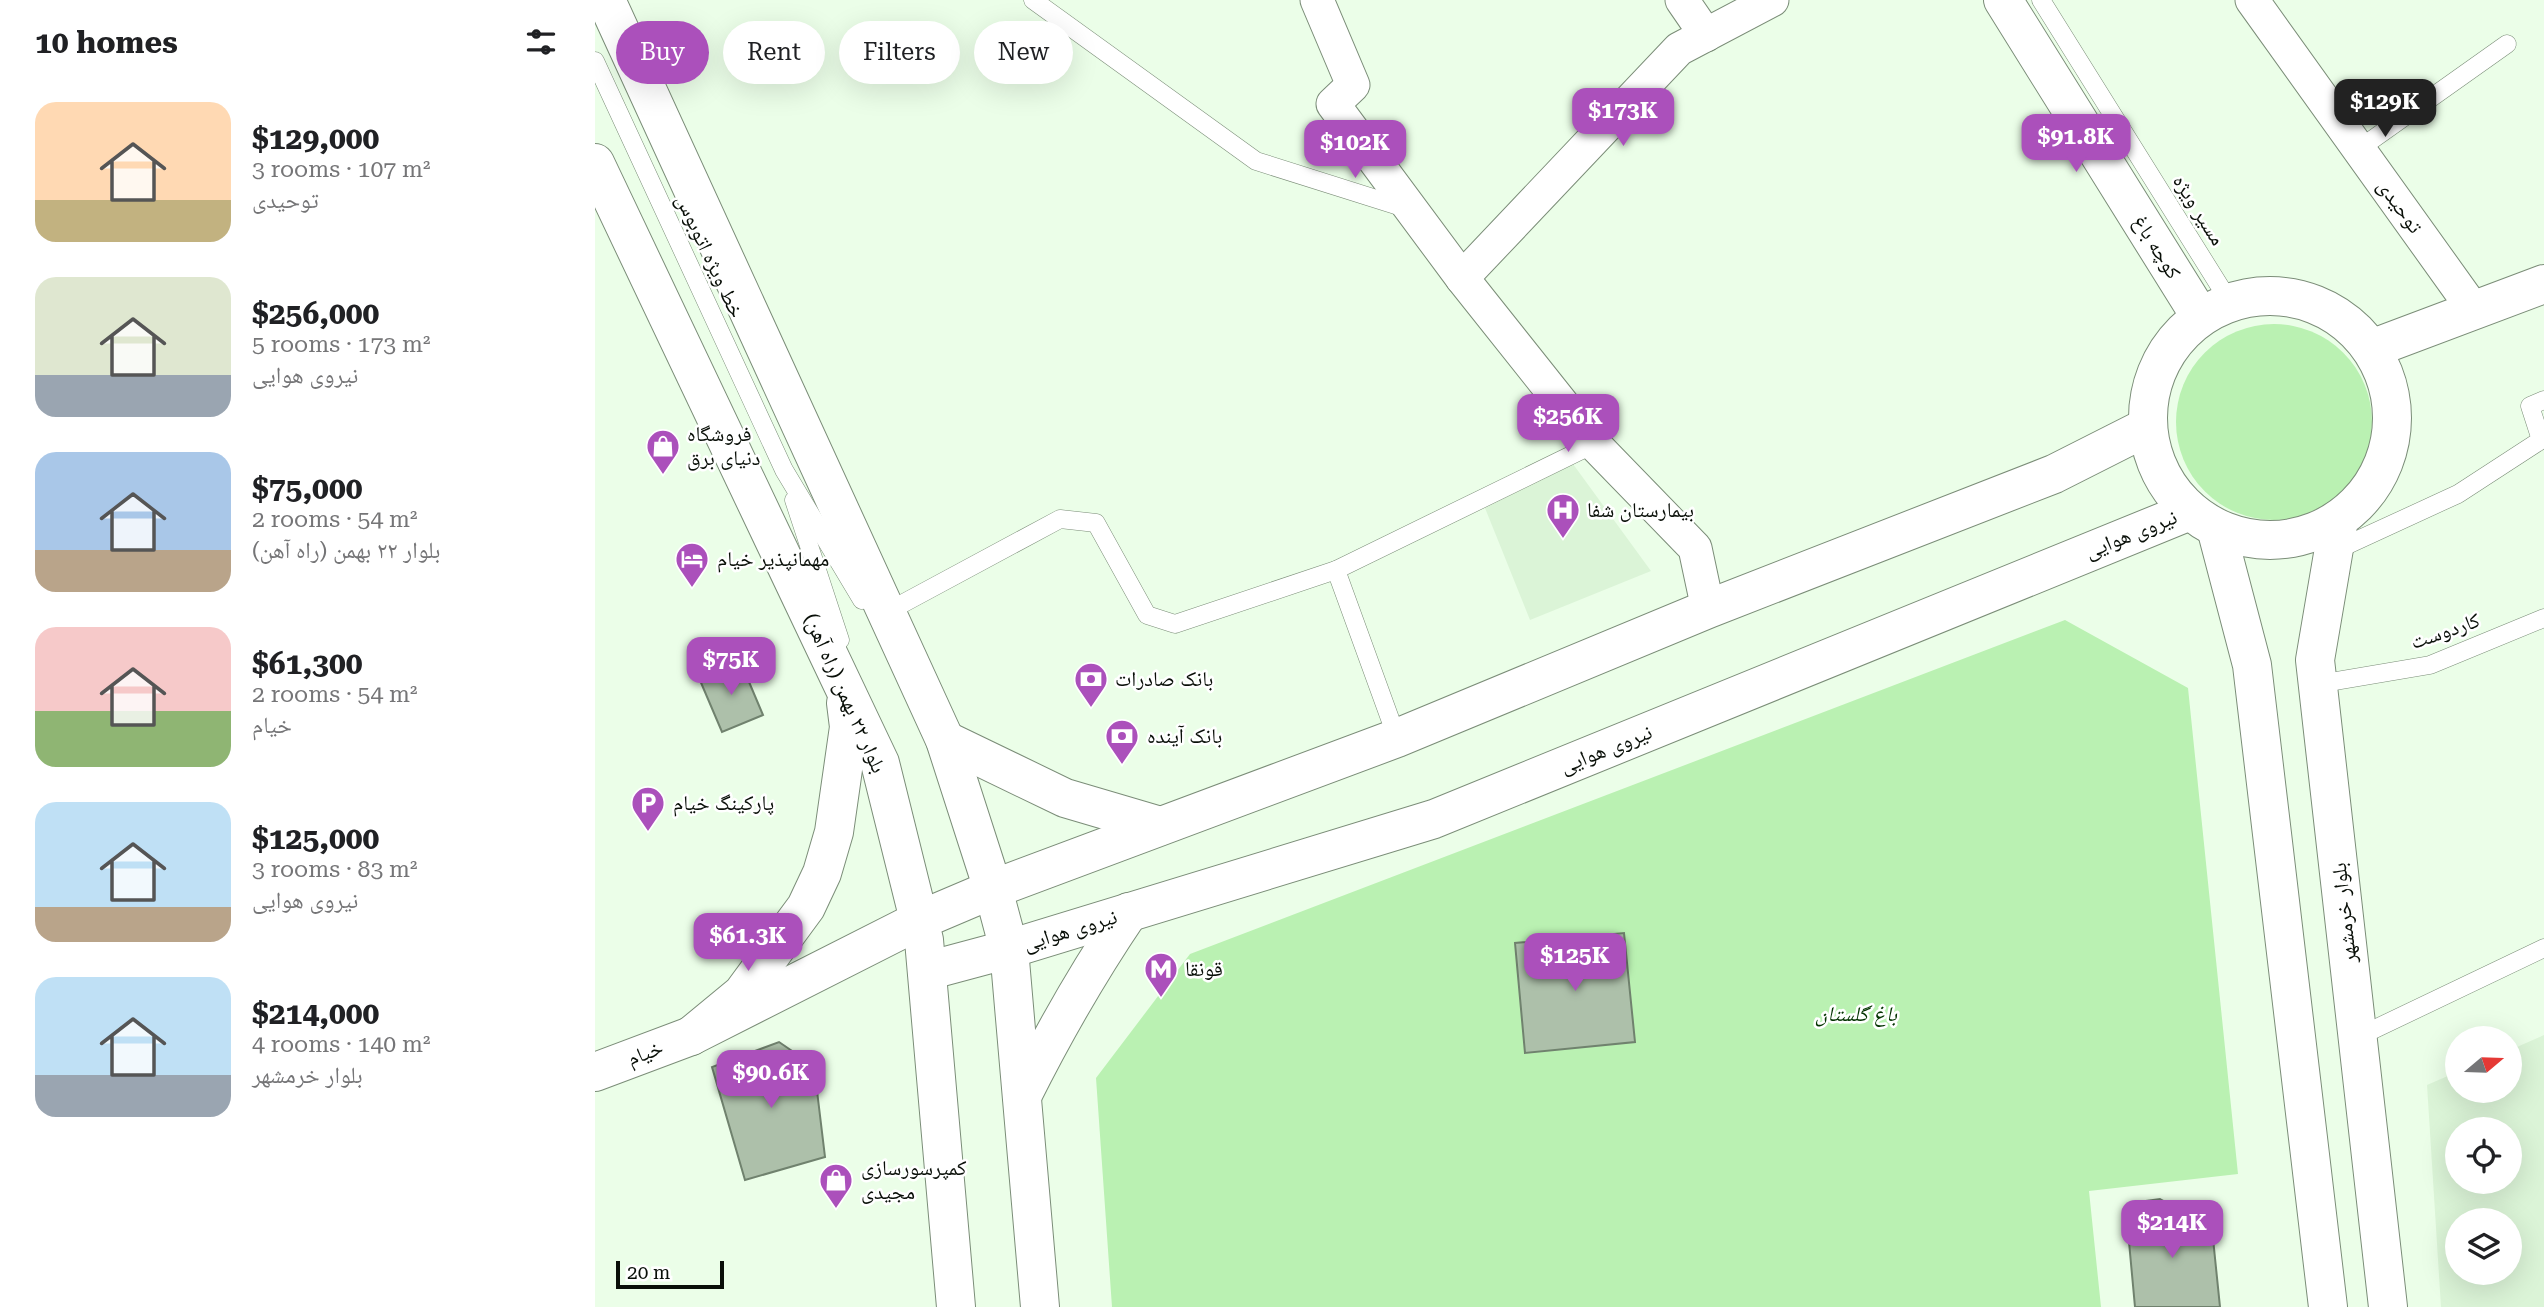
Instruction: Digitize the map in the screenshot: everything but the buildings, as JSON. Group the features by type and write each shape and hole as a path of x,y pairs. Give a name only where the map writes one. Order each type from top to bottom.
{"main road":[{"path":"606,0 943,735 993,889 1009,948 1040,1307"},
{"name":"کوچه باغ","path":"2003,0 2215,308"},
{"name":"بلوار ۲۲ بهمن (راه آهن)","path":"595,163 880,764 920,920 927,971 956,1307"},
{"path":"2371,348 2470,298 2544,284"},
{"path":"2260,295 2293,297 2323,307 2350,325 2371,348 2386,377 2392,409 2390,441 2380,471 2336,535 2310,534 2279,541 2247,539 2203,520 2168,486 2154,458 2147,427 2149,394 2159,364 2176,337 2215,308 2260,295"},
{"path":"993,889 1397,738 1708,609 2054,474 2147,427"},
{"path":"2203,520 2252,665 2328,1307"},
{"name":"نیروی هوایی","path":"927,971 1434,819 2203,520"},
{"name":"بلوار خرمشهر","path":"2336,535 2315,660 2388,1307"},
{"path":"691,1035 742,994 806,907 822,873 834,832 844,770 849,727 844,687"},
{"path":"943,735 1065,798 1160,826"},
{"name":"خیام","path":"595,1072 691,1035 920,920 993,889"},
{"path":"1022,1096 1054,1031 1091,968 1129,912"}],"street":[{"path":"1317,0 1353,85 1333,104 1462,278 1594,443 1695,548 1708,609"},
{"path":"1682,0 1706,35"},
{"path":"1462,278 1679,49 1772,0"},
{"name":"توحیدی","path":"2252,0 2358,149 2470,298"}],"lane":[{"path":"1033,0 1256,161 1412,211"},
{"name":"مسیر ویژه","path":"2041,0 2215,308"},
{"path":"2358,149 2507,44"},
{"name":"خط ویژه اتوبوس","path":"595,61 784,470"},
{"path":"2336,535 2458,494 2541,440 2530,406 2544,400"},
{"path":"887,612 1060,519 1096,523 1147,615 1175,624 1336,570 1594,443"},
{"path":"784,470 943,735"},
{"path":"784,470 880,764"},
{"path":"1336,570 1397,738"},
{"name":"کاردوست","path":"2318,684 2430,665 2544,618"},
{"path":"2358,1037 2544,948"}],"shaded area":[{"name":"بیمارستان شفا","path":"1573,464 1651,571 1530,620 1485,508"},
{"path":"2544,1035 2544,1307 2441,1307 2427,1085 2445,1077 2445,1103 2522,1103 2522,1045"}],"green space":[{"path":"2274,324 2311,332 2343,353 2364,385 2372,422 2364,459 2343,491 2311,512 2274,520 2237,512 2205,491 2184,459 2176,422 2184,385 2205,353 2237,332"},
{"name":"باغ گلستان","path":"2065,620 2188,688 2238,1174 2089,1191 2101,1307 1112,1307 1096,1078 1190,954"}],"place":[{"name":"فروشگاه دنیای برق","path":"663,476"},
{"name":"بیمارستان شفا","path":"1563,540"},
{"name":"مهمانپذیر خیام","path":"692,589"},
{"name":"بانک صادرات","path":"1091,709"},
{"name":"بانک آینده","path":"1122,766"},
{"name":"پارکینگ خیام","path":"648,833"},
{"name":"قونقا","path":"1161,999"},
{"name":"کمپرسورسازی مجیدی","path":"836,1210"}]}
